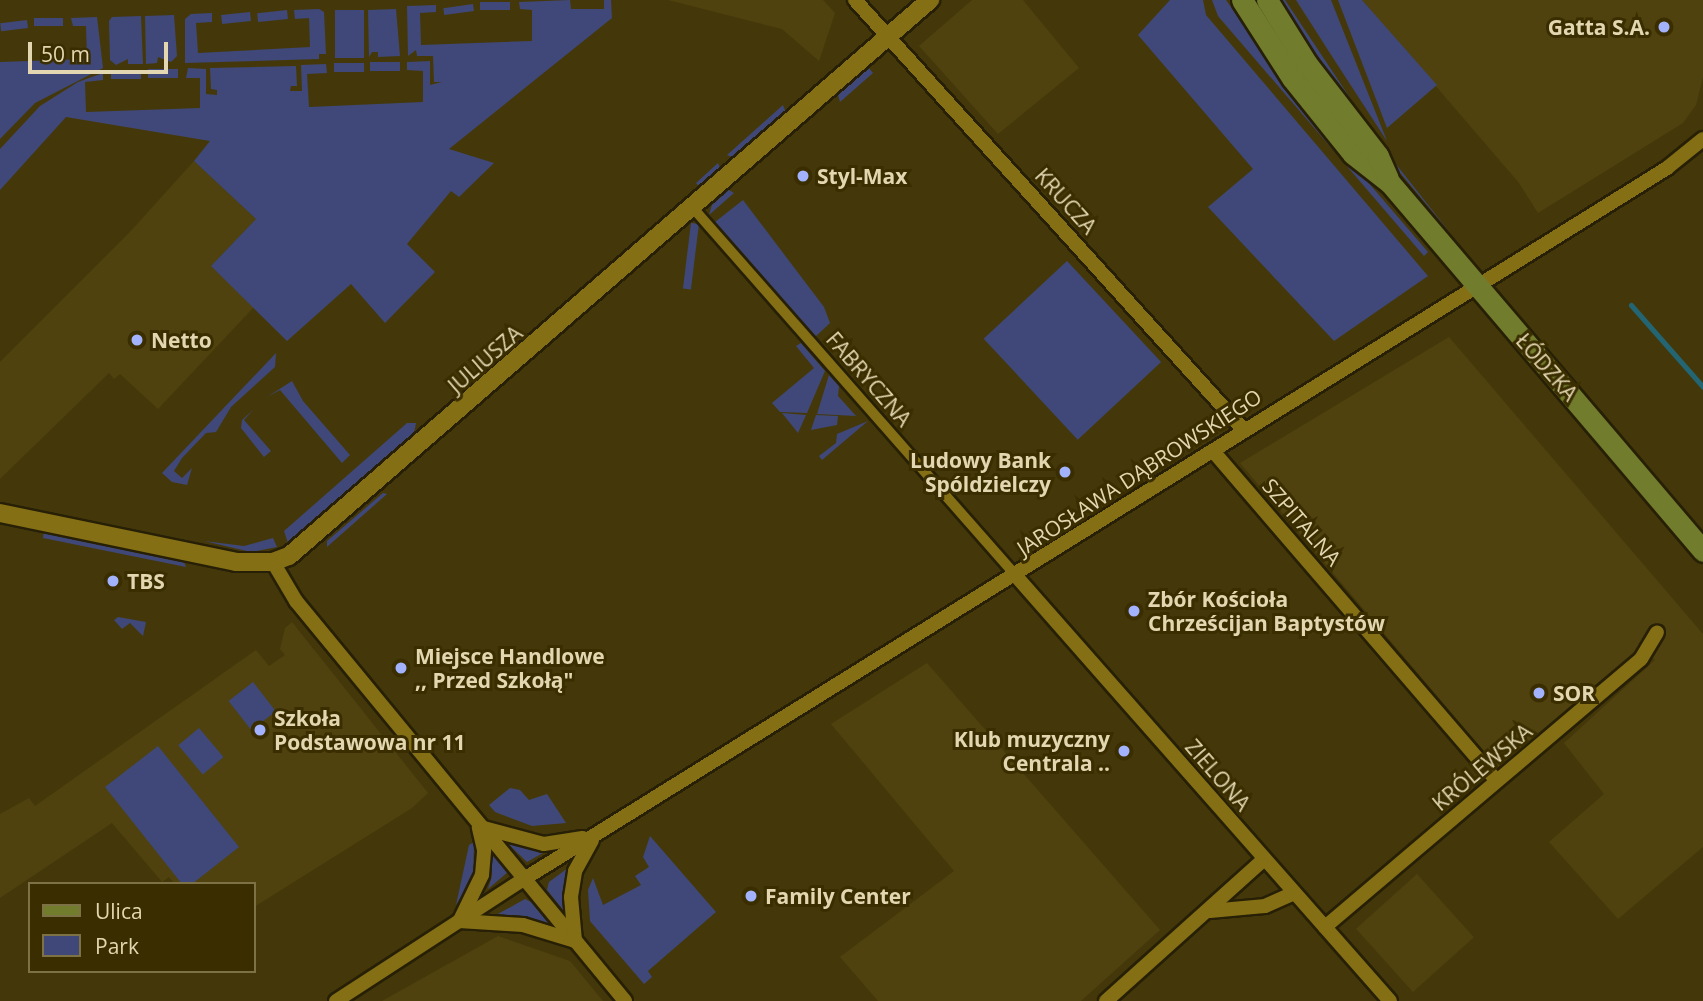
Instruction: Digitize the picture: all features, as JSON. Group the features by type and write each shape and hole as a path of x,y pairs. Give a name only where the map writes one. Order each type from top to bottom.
{"main road":[{"name":"ŁÓDZKA","path":"1242,0 1292,78 1353,155 1390,183 1703,551"},
{"name":"ŁÓDZKA","path":"1267,0 1307,64 1378,156 1390,183"}],"street":[{"name":"KRUCZA","path":"855,0 1244,430"},
{"name":"JULIUSZA","path":"0,513 236,562 273,562 310,541 930,0"},
{"name":"JAROSŁAWA DĄBROWSKIEGO","path":"336,1001 524,879 1016,576 1476,284 1667,168 1703,139"},
{"name":"FABRYCZNA","path":"693,208 1016,576"},
{"name":"SZPITALNA","path":"1213,451 1497,781"},
{"path":"273,562 296,601 479,827 625,1001"},
{"name":"ZIELONA","path":"1016,576 1390,1001"},
{"name":"KRÓLEWSKA","path":"1325,927 1641,659 1657,632"},
{"path":"479,827 544,844 594,836"},
{"path":"479,827 484,850 482,875 459,921 523,925 575,941"},
{"name":"JAROSŁAWA DĄBROWSKIEGO","path":"575,941 571,897 575,871 594,836"},
{"path":"1105,1001 1210,911 1264,859"},
{"path":"1210,911 1265,906 1294,893"}],"shaded area":[{"path":"668,0 823,0 835,13 819,61 782,29"},
{"path":"972,0 1023,0 1079,68 998,134 919,46"},
{"path":"1362,0 1703,0 1703,77 1696,105 1683,123 1538,213 1519,183"},
{"path":"194,161 256,219 211,266 254,307 158,409 120,374 114,379 109,373 0,479 0,362 129,233"},
{"path":"1449,337 1703,634 1703,847 1618,919 1549,842 1604,794 1564,743 1655,660 1642,649 1498,768 1240,463"},
{"name":"Szkoła Podstawowa nr 11","path":"292,622 428,793 412,808 256,906 256,882 173,882 169,877 162,882 112,823 0,898 0,814 29,798 35,806 256,650 269,666 285,655 280,649 285,628"},
{"path":"927,663 1160,930 1081,1001 878,1001 840,957 954,871 831,724"},
{"path":"1417,874 1474,937 1413,992 1356,929"},
{"path":"498,936 570,961 603,1001 382,1001"}],"green space":[{"path":"570,0 571,9 604,9 604,0 611,0 612,18 449,149 494,163 459,197 451,191 407,244 435,272 385,323 351,284 287,341 211,266 256,219 194,161 210,141 66,117 0,190 0,149 40,106 78,82 103,73 103,80 85,82 86,112 200,108 200,78 186,78 188,68 206,69 206,94 217,95 217,90 211,89 210,68 296,66 297,86 291,86 290,91 302,91 301,65 326,64 327,73 307,74 309,107 423,102 423,71 407,70 407,62 430,61 430,85 442,82 434,82 433,56 417,56 416,50 408,56 407,6 436,5 436,12 420,13 421,45 532,41 532,10 520,9 519,2"},
{"path":"1170,0 1203,0 1206,15 1428,276 1334,341 1208,207 1253,169 1138,35"},
{"path":"1212,0 1226,0 1293,95 1428,252 1424,256 1218,16"},
{"path":"1277,0 1285,0 1384,149 1451,234 1372,139"},
{"path":"1296,0 1331,0 1387,141 1335,61"},
{"path":"1338,0 1362,0 1437,85 1387,128"},
{"path":"480,2 510,2 510,10 480,10"},
{"path":"473,4 474,11 444,15 443,8"},
{"path":"319,9 324,12 326,54 319,54 319,59 185,63 185,19 191,14 212,13 212,22 196,23 198,53 310,47 309,18 295,19 294,10"},
{"path":"396,9 400,56 378,57 378,52 372,52 369,57 368,10"},
{"path":"287,10 288,19 258,22 257,13"},
{"path":"335,10 364,10 364,58 335,58"},
{"path":"250,12 251,21 222,24 221,15"},
{"path":"174,15 177,56 171,62 158,57 157,63 146,64 145,16"},
{"path":"141,16 143,64 128,64 128,59 116,65 110,60 109,21 112,17"},
{"path":"97,17 103,68 35,103 0,139 0,62 87,59 86,26 73,26 71,18"},
{"path":"34,18 63,18 63,26 34,26"},
{"path":"27,20 28,28 1,31 0,23"},
{"path":"370,62 400,62 400,71 370,71"},
{"path":"334,63 364,63 364,72 334,72"},
{"path":"868,67 873,73 840,102 838,95"},
{"path":"148,69 178,69 178,78 148,78"},
{"path":"111,70 141,70 141,79 111,79"},
{"path":"783,105 786,113 734,158 727,155"},
{"path":"718,163 721,170 700,188 696,183"},
{"path":"729,190 734,193 709,215 712,205"},
{"path":"743,200 824,307 830,323 815,337 715,222"},
{"path":"691,223 699,224 691,289 683,289"},
{"path":"1067,261 1161,362 1078,440 984,339"},
{"path":"801,343 825,371 807,413 780,412 772,403 814,368 796,346"},
{"path":"276,353 275,367 231,407 216,432 206,433 182,458 174,471 182,478 192,468 187,485 172,482 162,473"},
{"path":"829,375 839,386 838,396 856,416 817,414"},
{"path":"292,381 303,401 350,455 342,463 280,390 267,397"},
{"path":"253,410 244,420 271,451 264,457 241,428 242,420"},
{"path":"782,413 806,415 798,433"},
{"path":"816,415 838,416 837,425 811,430"},
{"path":"868,421 822,460 819,456 836,443 837,434"},
{"path":"407,423 416,423 413,439 288,543 284,531"},
{"path":"383,493 387,494 327,547 327,541"},
{"path":"44,531 184,562 186,567 43,538"},
{"path":"273,538 277,547 251,552 204,541 244,546"},
{"path":"118,617 146,622 143,636 130,623 122,629 114,620"},
{"path":"253,682 276,711 251,730 229,701"},
{"path":"199,728 223,757 203,774 178,745"},
{"path":"158,746 239,847 195,882 180,882 105,787"},
{"path":"510,788 520,790 529,800 547,794 566,823 532,826 495,812 489,805"},
{"path":"650,836 716,912 648,971 652,977 644,984 590,921 588,890 593,878 603,905 641,885 635,876 649,867 643,857"},
{"path":"504,840 531,848 548,850 527,862"},
{"path":"474,842 473,880 456,905 469,845"},
{"path":"492,854 508,872 488,889 492,876"},
{"path":"568,868 564,891 567,915 547,890 549,882"},
{"path":"525,899 531,902 551,926 496,915"}],"waterway":[{"path":"1631,305 1703,387"}],"place":[{"name":"Gatta S.A.","path":"1664,27"},
{"name":"Styl-Max","path":"803,176"},
{"name":"Netto","path":"137,340"},
{"name":"Ludowy Bank Spóldzielczy","path":"1065,472"},
{"name":"TBS","path":"113,581"},
{"name":"Zbór Kościoła Chrześcijan Baptystów","path":"1134,611"},
{"name":"Miejsce Handlowe ,, Przed Szkołą\"","path":"401,668"},
{"name":"SOR","path":"1539,693"},
{"name":"Szkoła Podstawowa nr 11","path":"260,730"},
{"name":"Klub muzyczny Centrala ..","path":"1124,751"},
{"name":"Family Center","path":"751,896"}]}
